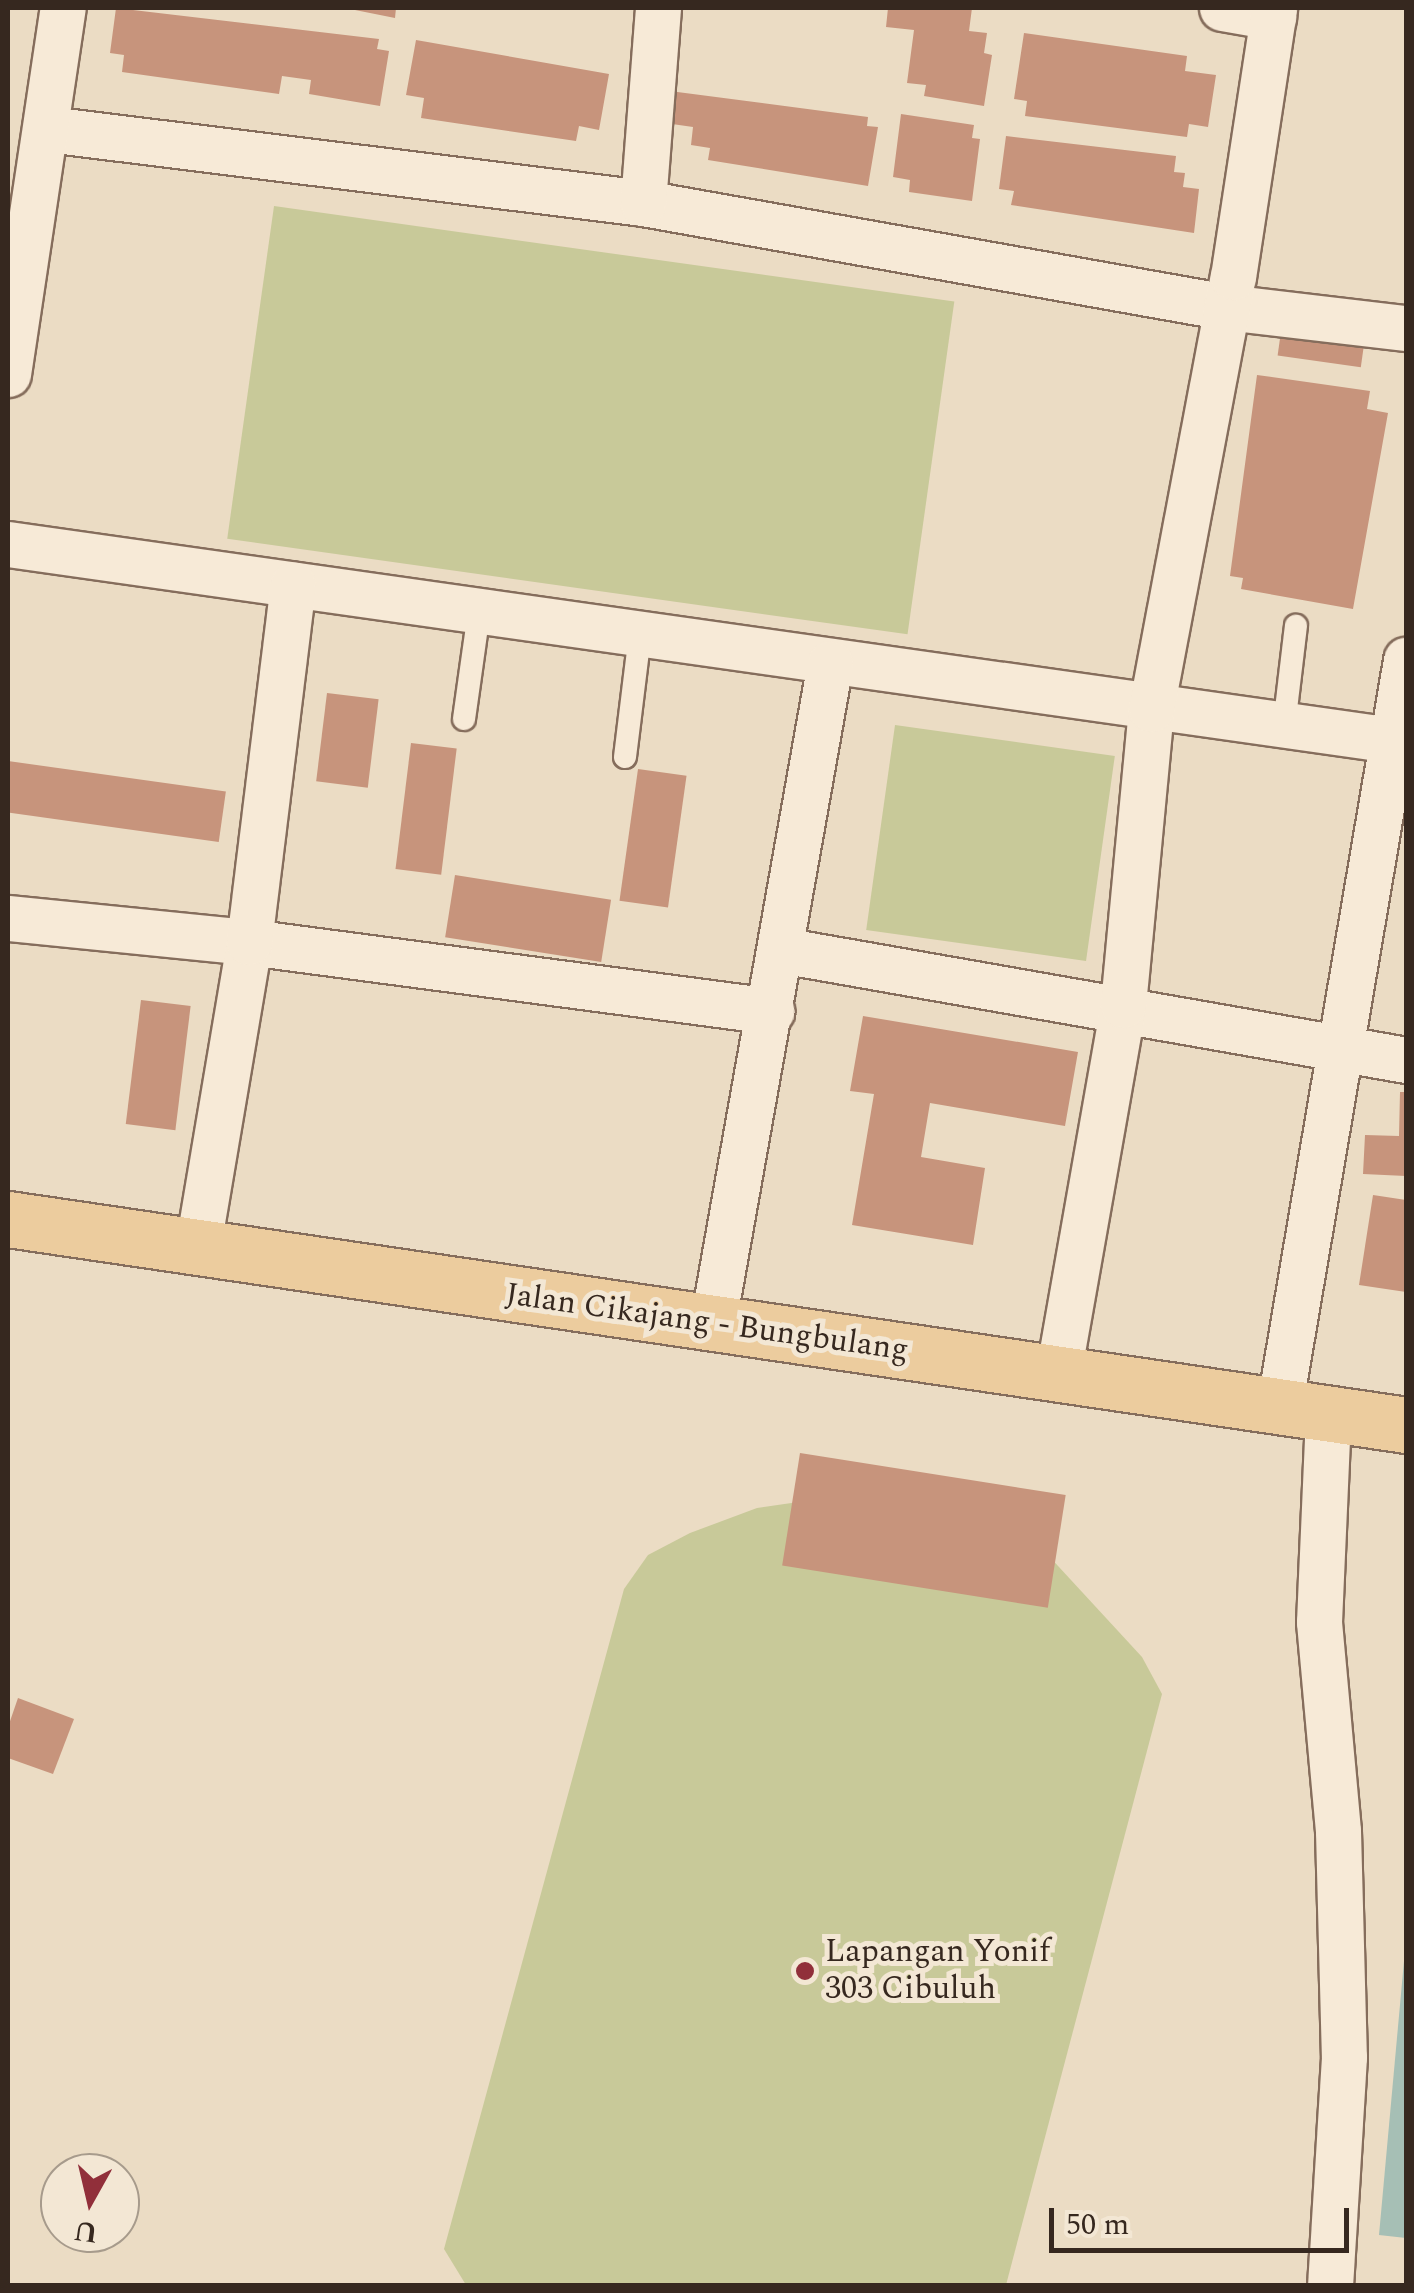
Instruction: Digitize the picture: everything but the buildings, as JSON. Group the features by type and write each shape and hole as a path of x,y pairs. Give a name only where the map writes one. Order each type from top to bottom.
{"main road":[{"name":"Jalan Cikajang - Bungbulang","path":"8,1219 712,1326 1406,1425"}],"street":[{"path":"8,374 64,8"},
{"path":"643,203 658,8"},
{"path":"1058,1374 1123,1006 1151,709 1226,306 1273,12 1222,8"},
{"path":"48,129 643,203 1226,306 1406,328"},
{"path":"8,544 1151,709 1400,741"},
{"path":"198,1245 249,942 293,585"},
{"path":"1330,2286 1344,2057 1338,1831 1304,1409 1342,1050 1400,741 1406,660"},
{"path":"712,1326 830,663"},
{"path":"8,918 249,942 771,1011"},
{"path":"781,950 1123,1006 1406,1060"}],"lane":[{"path":"464,720 479,612"},
{"path":"1284,726 1296,626"},
{"path":"625,757 640,636"}],"green space":[{"path":"274,206 954,302 908,634 227,539"},
{"path":"895,725 1115,756 1086,961 866,930"},
{"name":"Lapangan Yonif 303 Cibuluh","path":"833,1497 1047,1554 1142,1657 1162,1694 1006,2285 466,2285 444,2249 624,1589 648,1555 690,1533 757,1508"}],"shaded area":[{"path":"1406,1939 1406,2238 1379,2235"}],"place":[{"name":"Lapangan Yonif 303 Cibuluh","path":"805,1971"}]}
